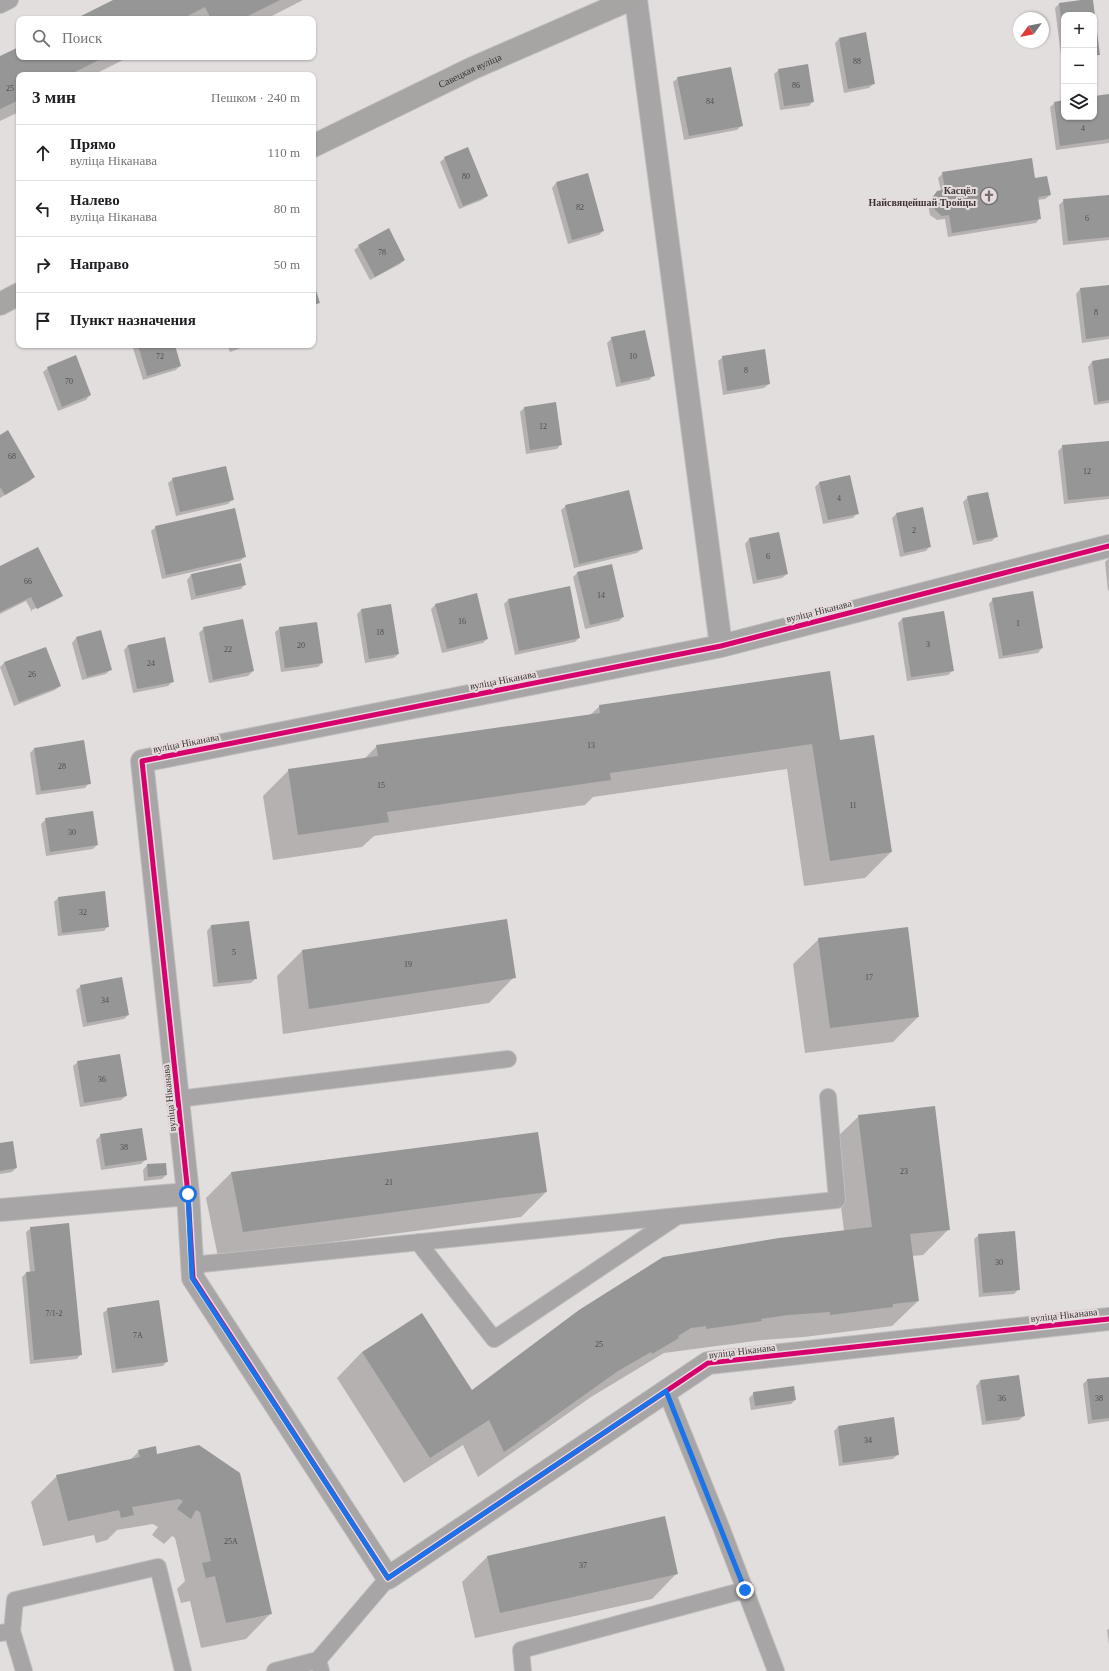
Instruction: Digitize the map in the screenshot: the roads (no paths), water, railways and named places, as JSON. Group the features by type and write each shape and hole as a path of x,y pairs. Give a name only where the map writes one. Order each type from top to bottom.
{"main road":[{"name":"Савецкая вуліца","path":"316,145 472,68 629,0"},
{"path":"0,304 16,296"}],"street":[{"path":"636,0 721,646"},
{"name":"вуліца Ніканава","path":"1109,546 721,646 142,761 188,1194 192,1278 388,1578 708,1363 1109,1320"},
{"path":"0,1210 188,1194"}],"lane":[{"path":"0,5 10,0"},
{"path":"178,1099 508,1059"},
{"path":"192,1265 837,1200 828,1097"},
{"path":"418,1242 494,1339 678,1216"},
{"path":"666,1391 776,1671"},
{"path":"24,1671 6,1632 15,1600 158,1567 183,1671"},
{"path":"275,1671 320,1665 388,1578"},
{"path":"523,1671 521,1650 745,1590"}],"place":[{"name":"Касцёл Найсвяцейшай Тройцы","path":"989,196"}]}
